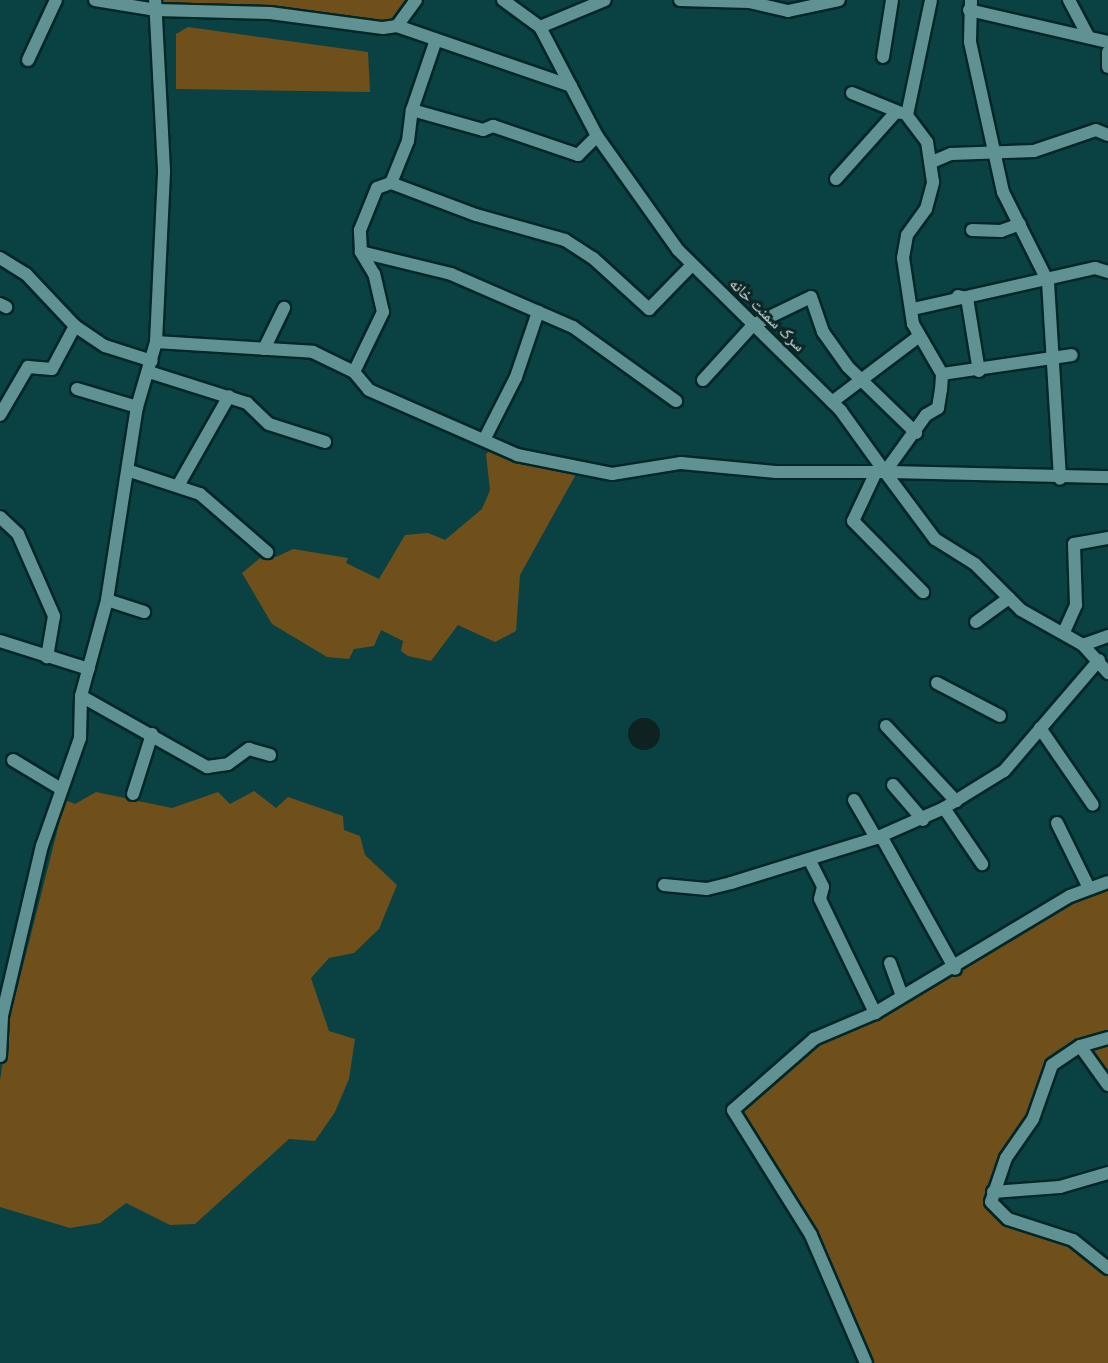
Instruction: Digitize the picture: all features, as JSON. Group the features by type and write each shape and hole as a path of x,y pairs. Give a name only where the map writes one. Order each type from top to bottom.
{"street":[{"path":"28,60 56,0"},
{"path":"95,0 270,13 397,26 571,86"},
{"path":"397,26 416,0"},
{"name":"سرک سمنت خانه","path":"503,0 540,27 597,136 692,265 832,402 880,472 935,539 975,564 1021,610 1064,632 1083,645 1099,660 1108,673"},
{"path":"540,27 605,0"},
{"path":"680,0 749,2 788,11 839,0"},
{"path":"883,57 892,0"},
{"path":"836,179 901,114 931,0"},
{"path":"1069,0 1088,36"},
{"path":"0,1056 1,1016 42,846 80,738 81,696 107,600 130,471 137,407 156,342 164,170 155,5"},
{"path":"1060,479 1047,282 1003,192 997,156 970,42 970,5 1108,42"},
{"path":"391,183 408,141 412,110 436,40"},
{"path":"1108,52 1108,67"},
{"path":"852,93 901,114 927,142 932,162 926,209 907,235 903,258 918,337 942,374 938,408 926,415 916,433 880,472 853,521 923,592"},
{"path":"412,110 483,130 493,126 578,154 597,136"},
{"path":"932,162 951,154 997,156 1096,130 1108,135"},
{"path":"354,372 383,312 374,274 361,252 360,230 377,188 391,183 524,231 565,240 593,258 649,309 692,265"},
{"path":"972,230 1001,231 1020,224"},
{"path":"361,252 451,274 573,327 676,401"},
{"path":"0,258 26,274 75,326 105,346 229,396 262,413 269,424 325,442"},
{"path":"913,309 956,296 1047,282 1095,268 1108,272"},
{"path":"956,296 967,298 979,371"},
{"path":"703,380 753,325 811,297 823,332 862,379 916,433"},
{"path":"264,349 284,308"},
{"path":"484,440 516,377 538,312"},
{"path":"0,415 28,367 52,369 75,326"},
{"path":"832,402 918,337"},
{"path":"156,342 313,352 354,372 369,390 517,455 612,474 681,463 776,472 880,472 1060,479 1108,477"},
{"path":"942,374 979,371 1072,355"},
{"path":"77,389 137,407"},
{"path":"179,483 229,396"},
{"path":"130,471 179,483 256,538 267,552"},
{"path":"0,517 18,534 54,615 47,657"},
{"path":"1064,632 1076,605 1074,544 1108,538"},
{"path":"976,622 1009,598"},
{"path":"107,600 144,612"},
{"path":"1083,645 1108,636"},
{"path":"0,641 89,669"},
{"path":"664,885 707,889 878,837 923,819 1004,771 1099,660"},
{"path":"937,683 1000,716"},
{"path":"81,696 207,767 228,765 249,749 270,755"},
{"path":"886,726 956,801"},
{"path":"1040,728 1093,805"},
{"path":"133,794 152,734"},
{"path":"13,760 61,789"},
{"path":"893,785 923,819"},
{"path":"854,800 956,969"},
{"path":"944,808 982,864"},
{"path":"1057,823 1089,888"},
{"path":"809,859 823,887 820,899 875,1013"},
{"path":"866,1363 811,1235 733,1110 814,1039 875,1013 902,996 956,969 1089,888 1108,882"},
{"path":"890,963 902,996"},
{"path":"1108,1038 1080,1046 1052,1065 1033,1119 1006,1158 991,1202 999,1213 1050,1228 1108,1268"},
{"path":"1080,1046 1108,1085"},
{"path":"993,1192 1060,1186 1108,1173"}],"shaded area":[{"path":"155,0 416,0 397,26 156,10"},
{"path":"188,27 368,52 370,92 176,89 176,34"},
{"path":"495,445 580,467 520,575 516,631 495,642 458,625 431,661 408,656 401,651 403,641 381,630 374,646 354,649 349,659 327,657 272,624 242,573 265,554 276,557 293,549 348,558 346,563 379,579 405,535 428,533 445,540 482,509 490,490 486,454"},
{"path":"254,791 276,808 288,797 343,816 344,830 360,836 365,855 397,885 379,929 354,953 329,958 311,978 329,1031 355,1039 349,1079 335,1112 315,1141 289,1139 195,1224 170,1225 126,1203 100,1223 70,1228 0,1207 0,1080 9,1021 65,800 75,804 96,792 172,808 218,792 230,804"},
{"path":"1108,882 1108,1085 1080,1046 1065,1053 1006,1158 994,1208 1050,1228 1108,1268 1108,1363 866,1363 834,1281 733,1110 806,1045"}],"water":[{"path":"644,718 655,723 660,734 655,745 644,750 633,745 628,734 633,723"}]}
